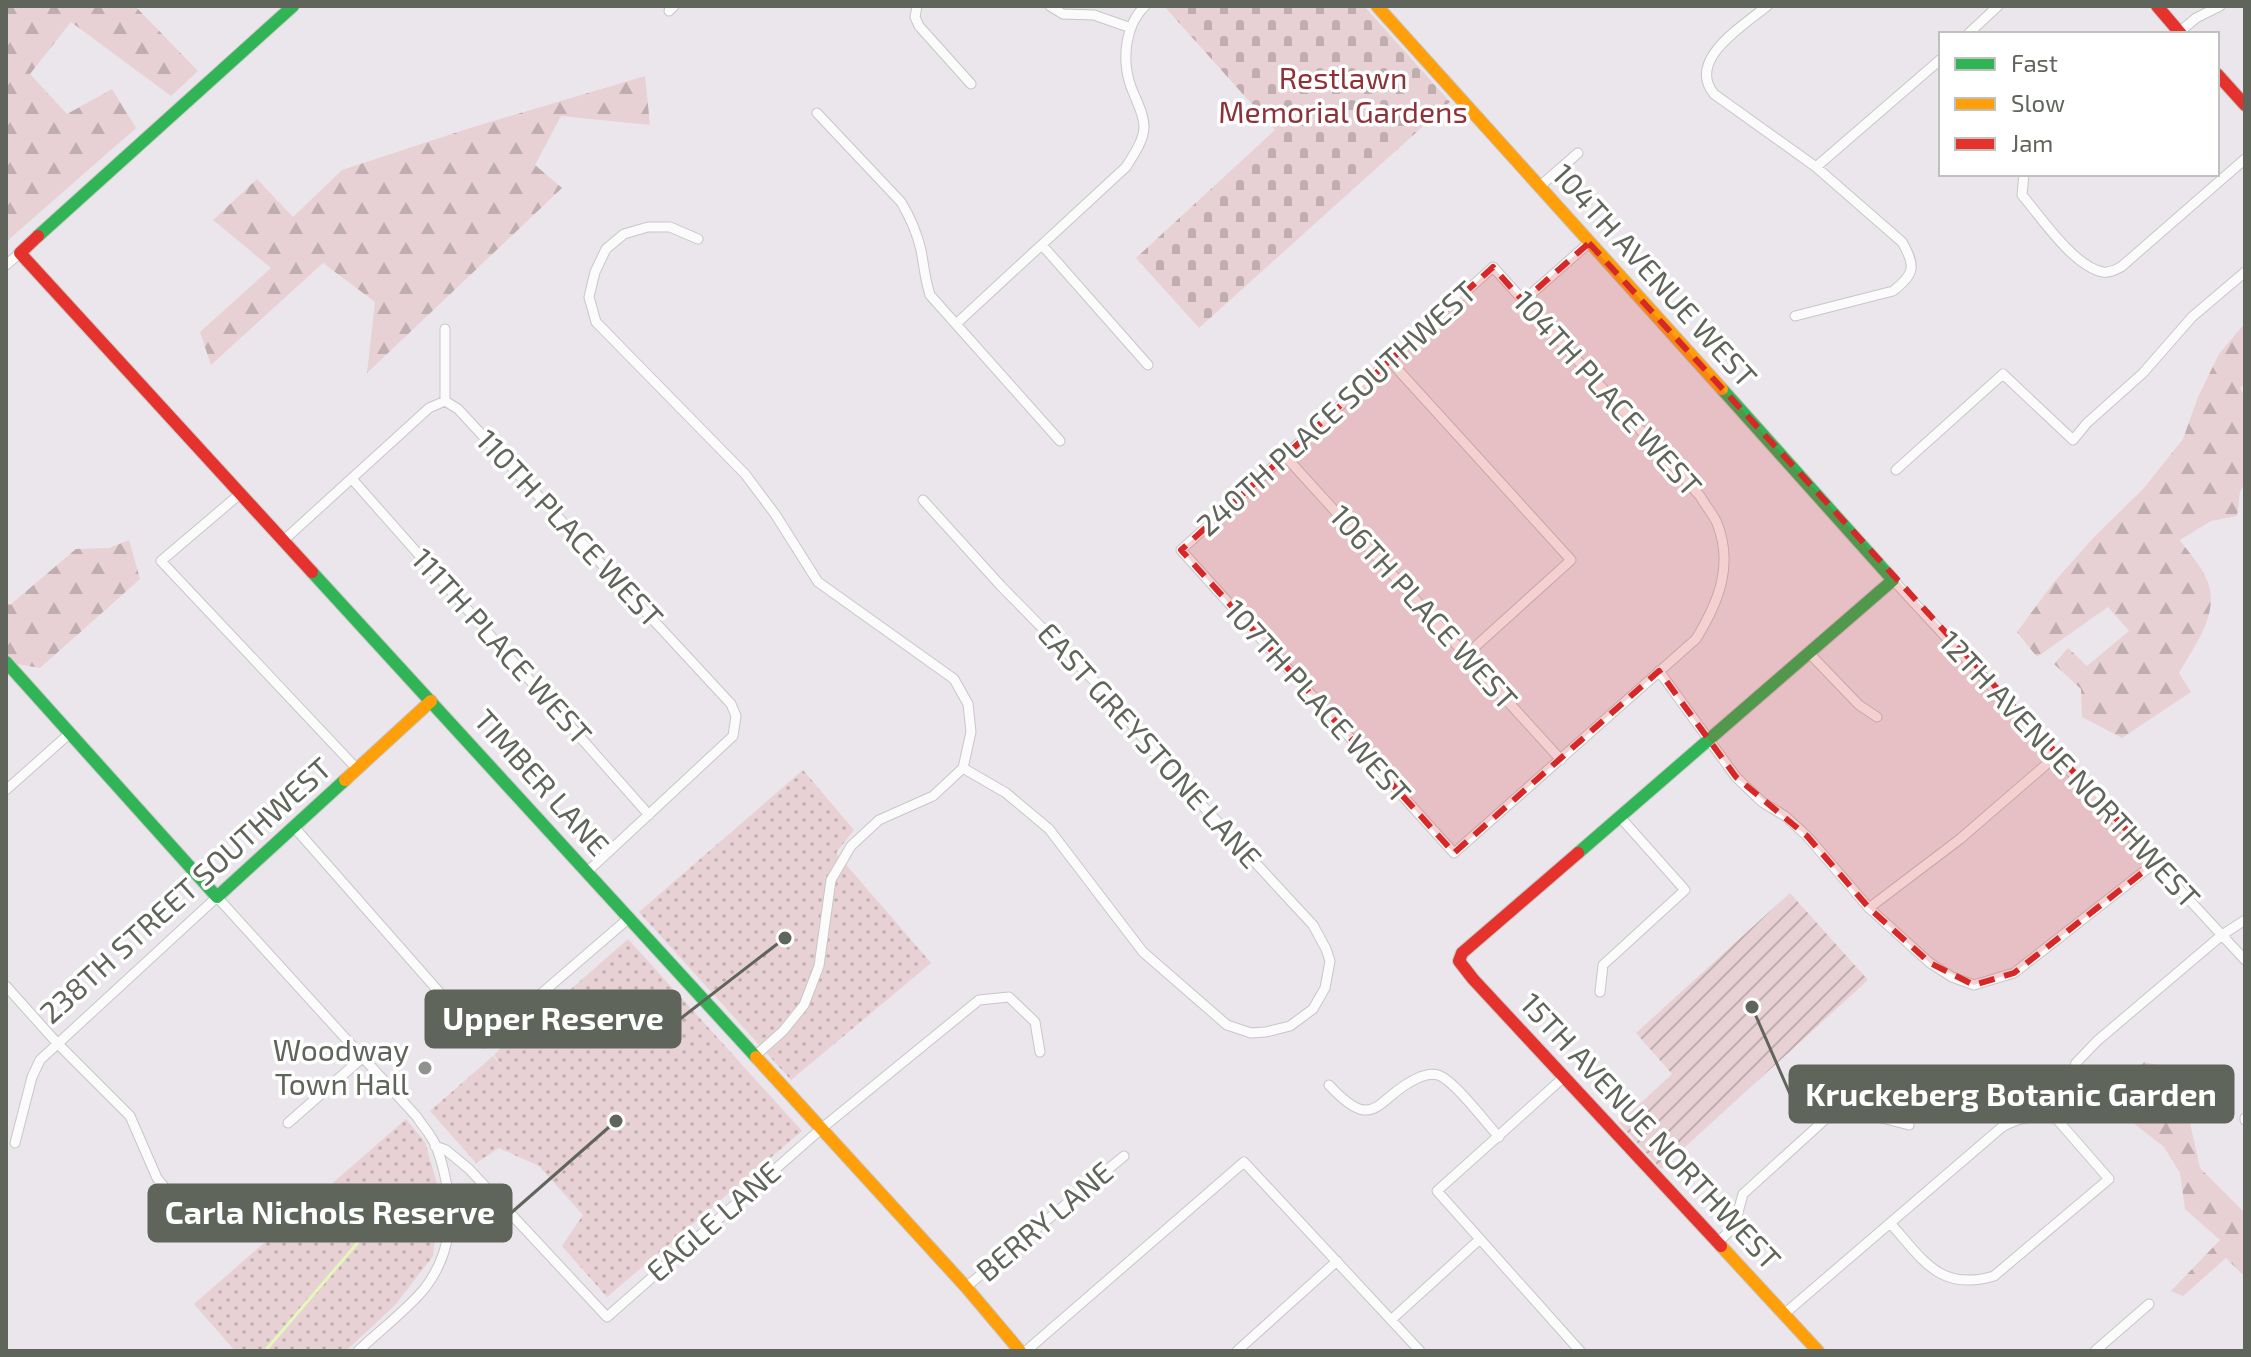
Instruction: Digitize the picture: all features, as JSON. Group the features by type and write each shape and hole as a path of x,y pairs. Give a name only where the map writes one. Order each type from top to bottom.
{"street":[{"path":"6,265 293,6"},
{"path":"917,6 915,17 919,26 971,84"},
{"path":"1050,6 1063,14 1094,15 1131,28"},
{"path":"956,324 1126,167 1144,127 1126,65 1126,46 1131,28 1145,6"},
{"name":"104TH AVENUE WEST","path":"1377,6 1893,580"},
{"path":"1767,6 1715,50 1706,72 1707,85 1714,94 1816,167 1902,242 1910,256 1912,270 1906,281 1893,291 1795,316"},
{"path":"1970,32 1998,6"},
{"path":"2157,6 2178,32"},
{"path":"2180,32 2208,10 2220,6"},
{"path":"1816,167 1939,61"},
{"path":"2219,76 2245,105"},
{"path":"817,113 901,202 911,220 921,251 923,274 930,295 1060,441"},
{"path":"1539,187 1578,153"},
{"path":"2024,176 2022,195 2069,250 2101,272 2111,272 2121,267 2245,159"},
{"path":"698,239 670,227 648,227 624,234 606,249 595,272 589,297 596,322 745,474 775,514 818,582 954,679 968,704 971,732 963,768 933,796 879,820 851,846 831,880 819,966 804,1005 783,1031 755,1056"},
{"path":"1523,301 1589,243"},
{"path":"1042,245 1148,365"},
{"name":"TIMBER LANE","path":"20,253 966,1287 1020,1351"},
{"name":"104TH PLACE WEST","path":"1493,267 1700,496 1717,523 1723,553 1723,576 1715,607 1696,639 1659,671"},
{"name":"240TH PLACE SOUTHWEST","path":"1181,550 1493,267"},
{"path":"1896,470 2003,374 2073,440 2087,423 2143,373 2192,317 2245,272"},
{"path":"284,540 429,408 445,401 445,329"},
{"path":"1390,361 1571,560 1466,655"},
{"name":"110TH PLACE WEST","path":"445,401 469,420 731,704 736,716 733,736 649,815"},
{"name":"106TH PLACE WEST","path":"1285,456 1561,760"},
{"name":"111TH PLACE WEST","path":"352,479 649,815"},
{"path":"241,493 161,561 358,770"},
{"name":"EAST GREYSTONE LANE","path":"923,500 1001,586 1108,695 1164,764 1313,925 1330,961 1325,988 1313,1009 1290,1026 1266,1032 1251,1033 1227,1025 1143,952 1049,829 1006,793 963,768"},
{"name":"107TH PLACE WEST","path":"1181,550 1454,853 1561,760"},
{"path":"1600,992 1603,965 1685,890 1620,817 1893,580"},
{"name":"12TH AVENUE NORTHWEST","path":"1893,580 2245,960"},
{"path":"1809,653 1859,705 1877,717"},
{"path":"6,662 417,1117 435,1146 449,1194 450,1227 446,1251 423,1290 358,1351"},
{"path":"1561,760 1659,671 1736,777 1762,802 1785,816 1807,836 1869,908 1930,963 1952,977 1974,985 2014,973 2156,862"},
{"name":"238TH STREET SOUTHWEST","path":"15,1143 32,1077 40,1060 431,701"},
{"path":"6,790 69,734"},
{"path":"1869,908 1960,839 2056,756"},
{"path":"587,872 649,815"},
{"name":"15TH AVENUE NORTHWEST","path":"1620,817 1462,953 1459,961 1818,1351"},
{"path":"294,827 484,1043 629,918"},
{"path":"2054,1116 2076,1063 2097,1041 2222,935 2245,920"},
{"path":"6,986 57,1043 130,1116 157,1178 196,1226"},
{"name":"EAGLE LANE","path":"435,1146 446,1150 469,1169 607,1317 821,1129 979,1000 1009,997 1035,1022 1040,1052"},
{"path":"288,1123 362,1058"},
{"path":"1329,1085 1342,1100 1365,1111 1377,1109 1419,1077 1441,1075 1499,1137"},
{"path":"1564,1077 1437,1191 1580,1351"},
{"path":"1717,1243 1734,1227 1743,1194 1830,1115 1867,1114 1909,1125"},
{"path":"1783,1315 2015,1119 2054,1116 2109,1179 1994,1276 1976,1281 1956,1280 1927,1264 1891,1224"},
{"name":"BERRY LANE","path":"966,1287 1124,1156"},
{"path":"1026,1351 1244,1162 1420,1351"},
{"path":"1391,1320 1480,1239"},
{"path":"1237,1351 1337,1261"},
{"path":"2095,1351 2149,1304"}],"highlighted area":[{"path":"1589,243 2156,862 2014,973 1974,985 1930,963 1869,908 1807,836 1736,777 1659,671 1454,853 1181,550 1493,267 1523,301"}],"green space":[{"path":"6,6 135,6 198,71 171,96 71,22 30,74 67,114 112,89 136,128 6,242"},
{"name":"Restlawn Memorial Gardens","path":"1164,6 1364,6 1450,102 1199,328 1136,258 1275,130"},
{"path":"645,76 650,125 561,116 535,165 562,188 367,373 375,302 323,263 211,365 200,332 271,268 213,220 257,179 293,217 342,170"},
{"path":"2245,323 2245,384 2240,388 2245,397 2245,482 2240,492 2237,516 2211,521 2180,540 2206,578 2211,603 2199,639 2179,673 2191,692 2122,738 2082,717 2081,689 2054,664 2068,648 2087,666 2129,631 2108,607 2037,657 2017,632 2054,582 2144,488 2183,439 2198,397 2219,354"},
{"path":"129,540 140,579 40,668 6,662 6,602 10,605 76,549 109,548"},
{"path":"803,770 854,830 836,853 931,963 791,1080 639,912"},
{"path":"1790,893 1868,980 1661,1169 1619,1123 1672,1074 1636,1033"},
{"path":"628,939 802,1131 607,1297 562,1246 583,1215 539,1166 499,1148 476,1163 430,1111 493,1056 502,1066 494,1055 512,1037 510,1030 520,1020 528,1027"},
{"path":"2144,1062 2178,1069 2200,1168 2245,1213 2245,1277 2226,1258 2183,1296 2171,1291 2220,1240 2185,1209 2180,1173 2164,1147 2136,1125 2113,1094 2076,1094 2085,1072 2124,1085"},
{"path":"406,1119 425,1142 440,1194 433,1256 395,1305 346,1351 235,1351 194,1304"}],"waterway":[{"path":"265,1351 378,1219"}],"traffic: fast":[{"path":"38,236 293,6"},
{"path":"1578,853 1893,580 1722,389"},
{"path":"312,572 756,1057"},
{"path":"6,662 217,897 345,780"}],"traffic: slow":[{"path":"1377,6 1722,389"},
{"path":"345,780 431,701"},
{"path":"756,1057 966,1287 1020,1351"},
{"path":"1721,1246 1818,1351"}],"traffic: jam":[{"path":"2157,6 2179,32"},
{"path":"2219,76 2245,105"},
{"path":"38,236 20,253 312,572"},
{"path":"1578,853 1462,953 1459,961 1721,1246"}],"place":[{"name":"Upper Reserve","path":"785,938"},
{"name":"Kruckeberg Botanic Garden","path":"1752,1007"},
{"name":"Woodway Town Hall","path":"425,1068"},
{"name":"Carla Nichols Reserve","path":"616,1121"}]}
